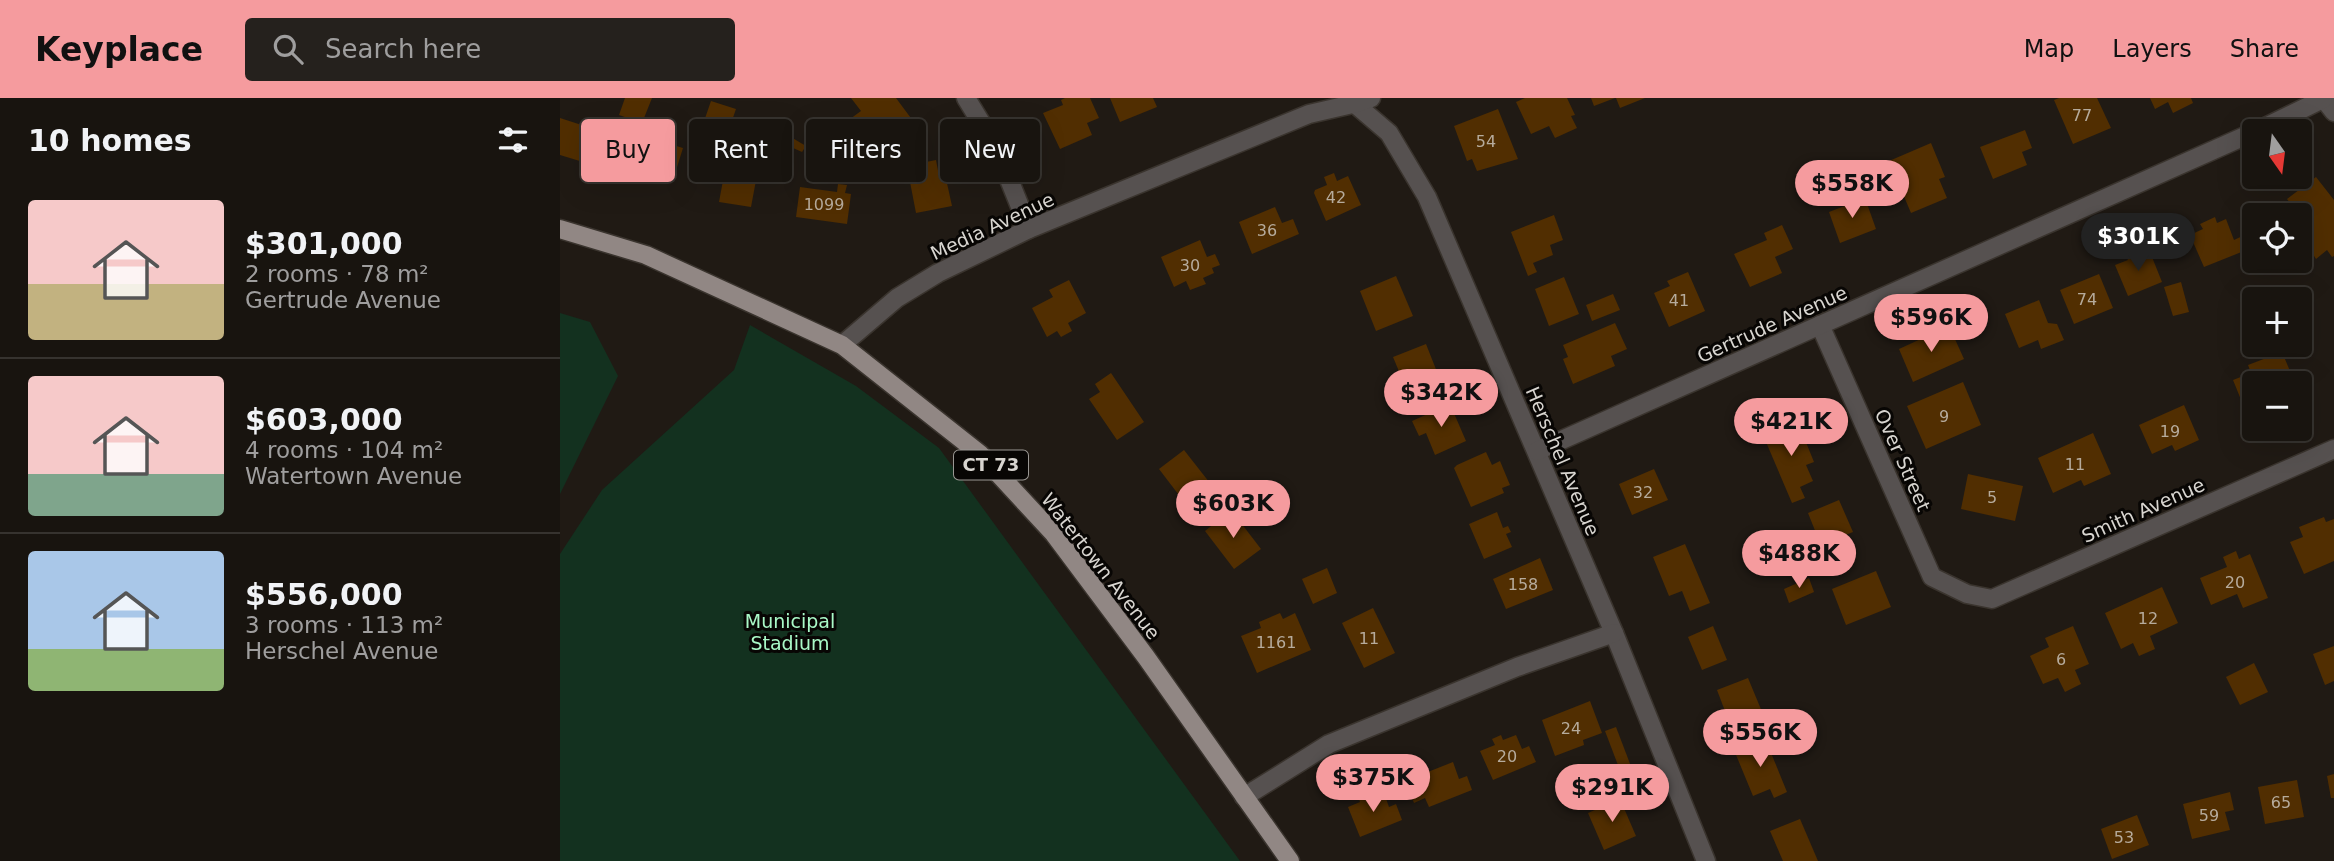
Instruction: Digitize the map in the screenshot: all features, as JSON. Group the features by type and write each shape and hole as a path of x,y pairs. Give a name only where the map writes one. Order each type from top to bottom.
{"main road":[{"name":"Watertown Avenue","path":"560,229 646,255 842,345 980,454 1054,534 1153,667 1290,861"}],"street":[{"path":"966,98 996,147 1029,229"},
{"path":"2323,98 2334,113"},
{"name":"Gertrude Avenue","path":"2281,119 2323,98"},
{"name":"Media Avenue","path":"842,345 897,299 938,273 1029,229 1309,114 1359,100"},
{"name":"Herschel Avenue","path":"1359,100 1389,134 1427,197 1614,633 1706,861"},
{"name":"Gertrude Avenue","path":"1537,451 2242,138"},
{"name":"Over Street","path":"1820,325 1933,577 1966,594"},
{"name":"Smith Avenue","path":"1966,594 1992,599 2334,449"},
{"path":"1244,797 1329,744 1517,667 1614,633"}],"green space":[{"path":"560,313 590,322 618,376 560,494"},
{"name":"Municipal Stadium","path":"750,325 856,386 939,448 1240,861 560,861 560,554 602,490 734,370"}],"building":[{"path":"625,98 652,98 644,119 630,119 619,115"},
{"path":"851,98 896,98 912,119 850,119 861,111"},
{"path":"1090,98 1099,118 1087,123 1092,135 1060,149 1043,113 1063,105 1061,100"},
{"path":"1110,98 1153,98 1157,107 1120,122"},
{"path":"1525,98 1567,98 1575,115 1571,116 1577,128 1555,138 1549,126 1531,134 1516,102"},
{"path":"1591,98 1615,98 1594,106"},
{"path":"1616,98 1645,98 1620,108"},
{"path":"2097,98 2111,128 2073,144 2054,100"},
{"path":"2150,98 2191,98 2193,103 2173,113 2168,102 2155,109"},
{"path":"711,101 736,109 733,119 705,119"},
{"path":"1498,109 1518,159 1477,171 1472,159 1467,161 1454,126"},
{"path":"560,118 581,125 581,161 560,155"},
{"path":"2025,130 2032,148 2022,152 2027,165 1993,179 1980,147"},
{"path":"792,138 806,146 802,152 792,148"},
{"path":"1931,143 1945,177 1939,179 1947,198 1911,213 1889,161"},
{"path":"675,146 683,148 675,174"},
{"path":"936,160 940,182 947,182 952,206 916,213 910,182 926,182 926,162"},
{"path":"1334,173 1337,181 1348,176 1361,205 1326,221 1314,193 1327,185 1324,177"},
{"path":"2316,177 2334,200 2332,257 2327,250 2316,259 2312,253 2312,203 2290,203 2287,199 2300,189 2312,189 2312,180"},
{"path":"723,182 756,182 751,207 719,202"},
{"path":"838,184 847,185 845,193 851,194 847,224 796,217 800,187 837,192"},
{"path":"1865,198 1876,229 1840,243 1829,212"},
{"path":"1275,207 1282,223 1293,219 1299,234 1252,254 1239,222"},
{"path":"1554,215 1563,240 1550,245 1553,255 1533,263 1537,272 1528,276 1511,232"},
{"path":"2215,217 2217,223 2226,219 2234,240 2242,236 2242,252 2204,267 2190,235 2203,229 2200,224"},
{"path":"1782,225 1793,249 1775,257 1782,273 1750,287 1734,254 1767,240 1764,233"},
{"path":"1200,240 1207,257 1215,254 1220,265 1212,268 1214,273 1203,278 1206,284 1190,290 1186,281 1174,287 1161,257"},
{"path":"2150,252 2162,282 2128,296 2115,265 2128,260 2126,256 2132,253 2134,259"},
{"path":"1688,272 1705,311 1669,327 1654,293 1670,286 1667,281"},
{"path":"2099,274 2113,308 2074,324 2060,290"},
{"path":"1396,276 1413,316 1376,331 1360,291"},
{"path":"1564,277 1579,314 1549,326 1535,289"},
{"path":"1069,280 1086,313 1068,323 1072,331 1061,337 1057,331 1047,337 1032,308 1053,297 1049,290"},
{"path":"2181,282 2189,312 2173,316 2164,287"},
{"path":"1613,294 1620,310 1592,321 1586,305"},
{"path":"2039,300 2048,323 2057,324 2064,340 2041,349 2038,340 2019,348 2005,314"},
{"path":"1615,323 1627,349 1611,356 1615,366 1573,384 1563,359 1568,357 1563,345"},
{"path":"1949,326 1964,359 1913,382 1899,349"},
{"path":"1426,344 1441,382 1401,398 1395,384 1403,381 1393,357"},
{"path":"2269,357 2284,357 2290,371 2250,371 2248,365"},
{"path":"1111,373 1144,422 1117,440 1089,399 1100,392 1095,384"},
{"path":"2242,376 2242,402 2233,380"},
{"path":"1963,382 1981,425 1926,449 1907,406"},
{"path":"1450,404 1466,441 1435,455 1426,433 1419,436 1412,421"},
{"path":"2184,405 2199,440 2175,451 2172,445 2152,454 2139,425"},
{"path":"1797,420 1814,462 1806,465 1813,481 1800,487 1805,498 1792,503 1763,435"},
{"path":"2093,433 2111,474 2084,486 2081,480 2053,493 2038,458"},
{"path":"1184,450 1213,487 1188,507 1159,469"},
{"path":"1486,452 1492,465 1500,461 1510,485 1502,488 1504,493 1471,507 1454,468"},
{"path":"1654,469 1668,500 1632,515 1619,484"},
{"path":"1968,474 2023,486 2015,521 1961,509"},
{"path":"1839,500 1853,532 1843,536 1846,544 1834,549 1832,543 1822,548 1808,513"},
{"path":"1231,510 1261,549 1234,569 1205,531"},
{"path":"1497,512 1503,528 1508,526 1511,532 1506,534 1512,547 1484,559 1469,524"},
{"path":"2324,517 2326,522 2334,519 2334,561 2304,574 2290,542 2303,537 2299,527"},
{"path":"1685,544 1710,603 1690,611 1682,591 1669,596 1653,557"},
{"path":"2236,551 2239,559 2250,554 2268,598 2243,608 2237,594 2211,605 2200,578 2227,567 2223,557"},
{"path":"1540,558 1553,590 1506,609 1493,579"},
{"path":"1327,568 1337,593 1313,604 1302,579"},
{"path":"1876,571 1891,607 1846,625 1832,589"},
{"path":"1809,578 1814,592 1789,603 1784,589"},
{"path":"2162,587 2178,623 2150,636 2155,649 2139,656 2133,643 2121,649 2105,613"},
{"path":"1373,608 1395,653 1364,668 1342,623"},
{"path":"1280,613 1283,619 1295,613 1311,650 1257,673 1241,636 1261,628 1259,622"},
{"path":"1713,626 1727,660 1702,670 1688,637"},
{"path":"2073,626 2089,664 2075,670 2081,684 2065,692 2058,678 2043,684 2030,656 2049,647 2045,638"},
{"path":"2334,646 2334,681 2325,685 2313,654"},
{"path":"2254,663 2268,692 2240,705 2226,677"},
{"path":"1748,678 1765,719 1733,732 1717,690"},
{"path":"1590,701 1602,733 1583,740 1584,745 1555,756 1542,720"},
{"path":"1616,727 1632,769 1621,773 1605,731"},
{"path":"1501,735 1503,740 1516,735 1522,749 1529,746 1536,762 1493,780 1480,751 1495,745 1492,739"},
{"path":"1765,738 1787,792 1774,798 1770,789 1753,796 1734,750"},
{"path":"1453,762 1459,779 1467,776 1472,790 1429,807 1425,798 1414,803 1405,781"},
{"path":"2334,774 2334,798 2331,798 2327,776"},
{"path":"2297,780 2304,817 2265,824 2258,787"},
{"path":"2230,792 2234,810 2225,812 2230,830 2192,839 2183,804"},
{"path":"1368,793 1370,798 1384,793 1389,807 1396,804 1402,820 1360,837 1348,807 1360,802 1358,797"},
{"path":"1620,799 1636,836 1604,850 1588,813"},
{"path":"2137,815 2149,845 2112,859 2101,829"},
{"path":"1800,819 1818,861 1783,861 1770,831"}]}
